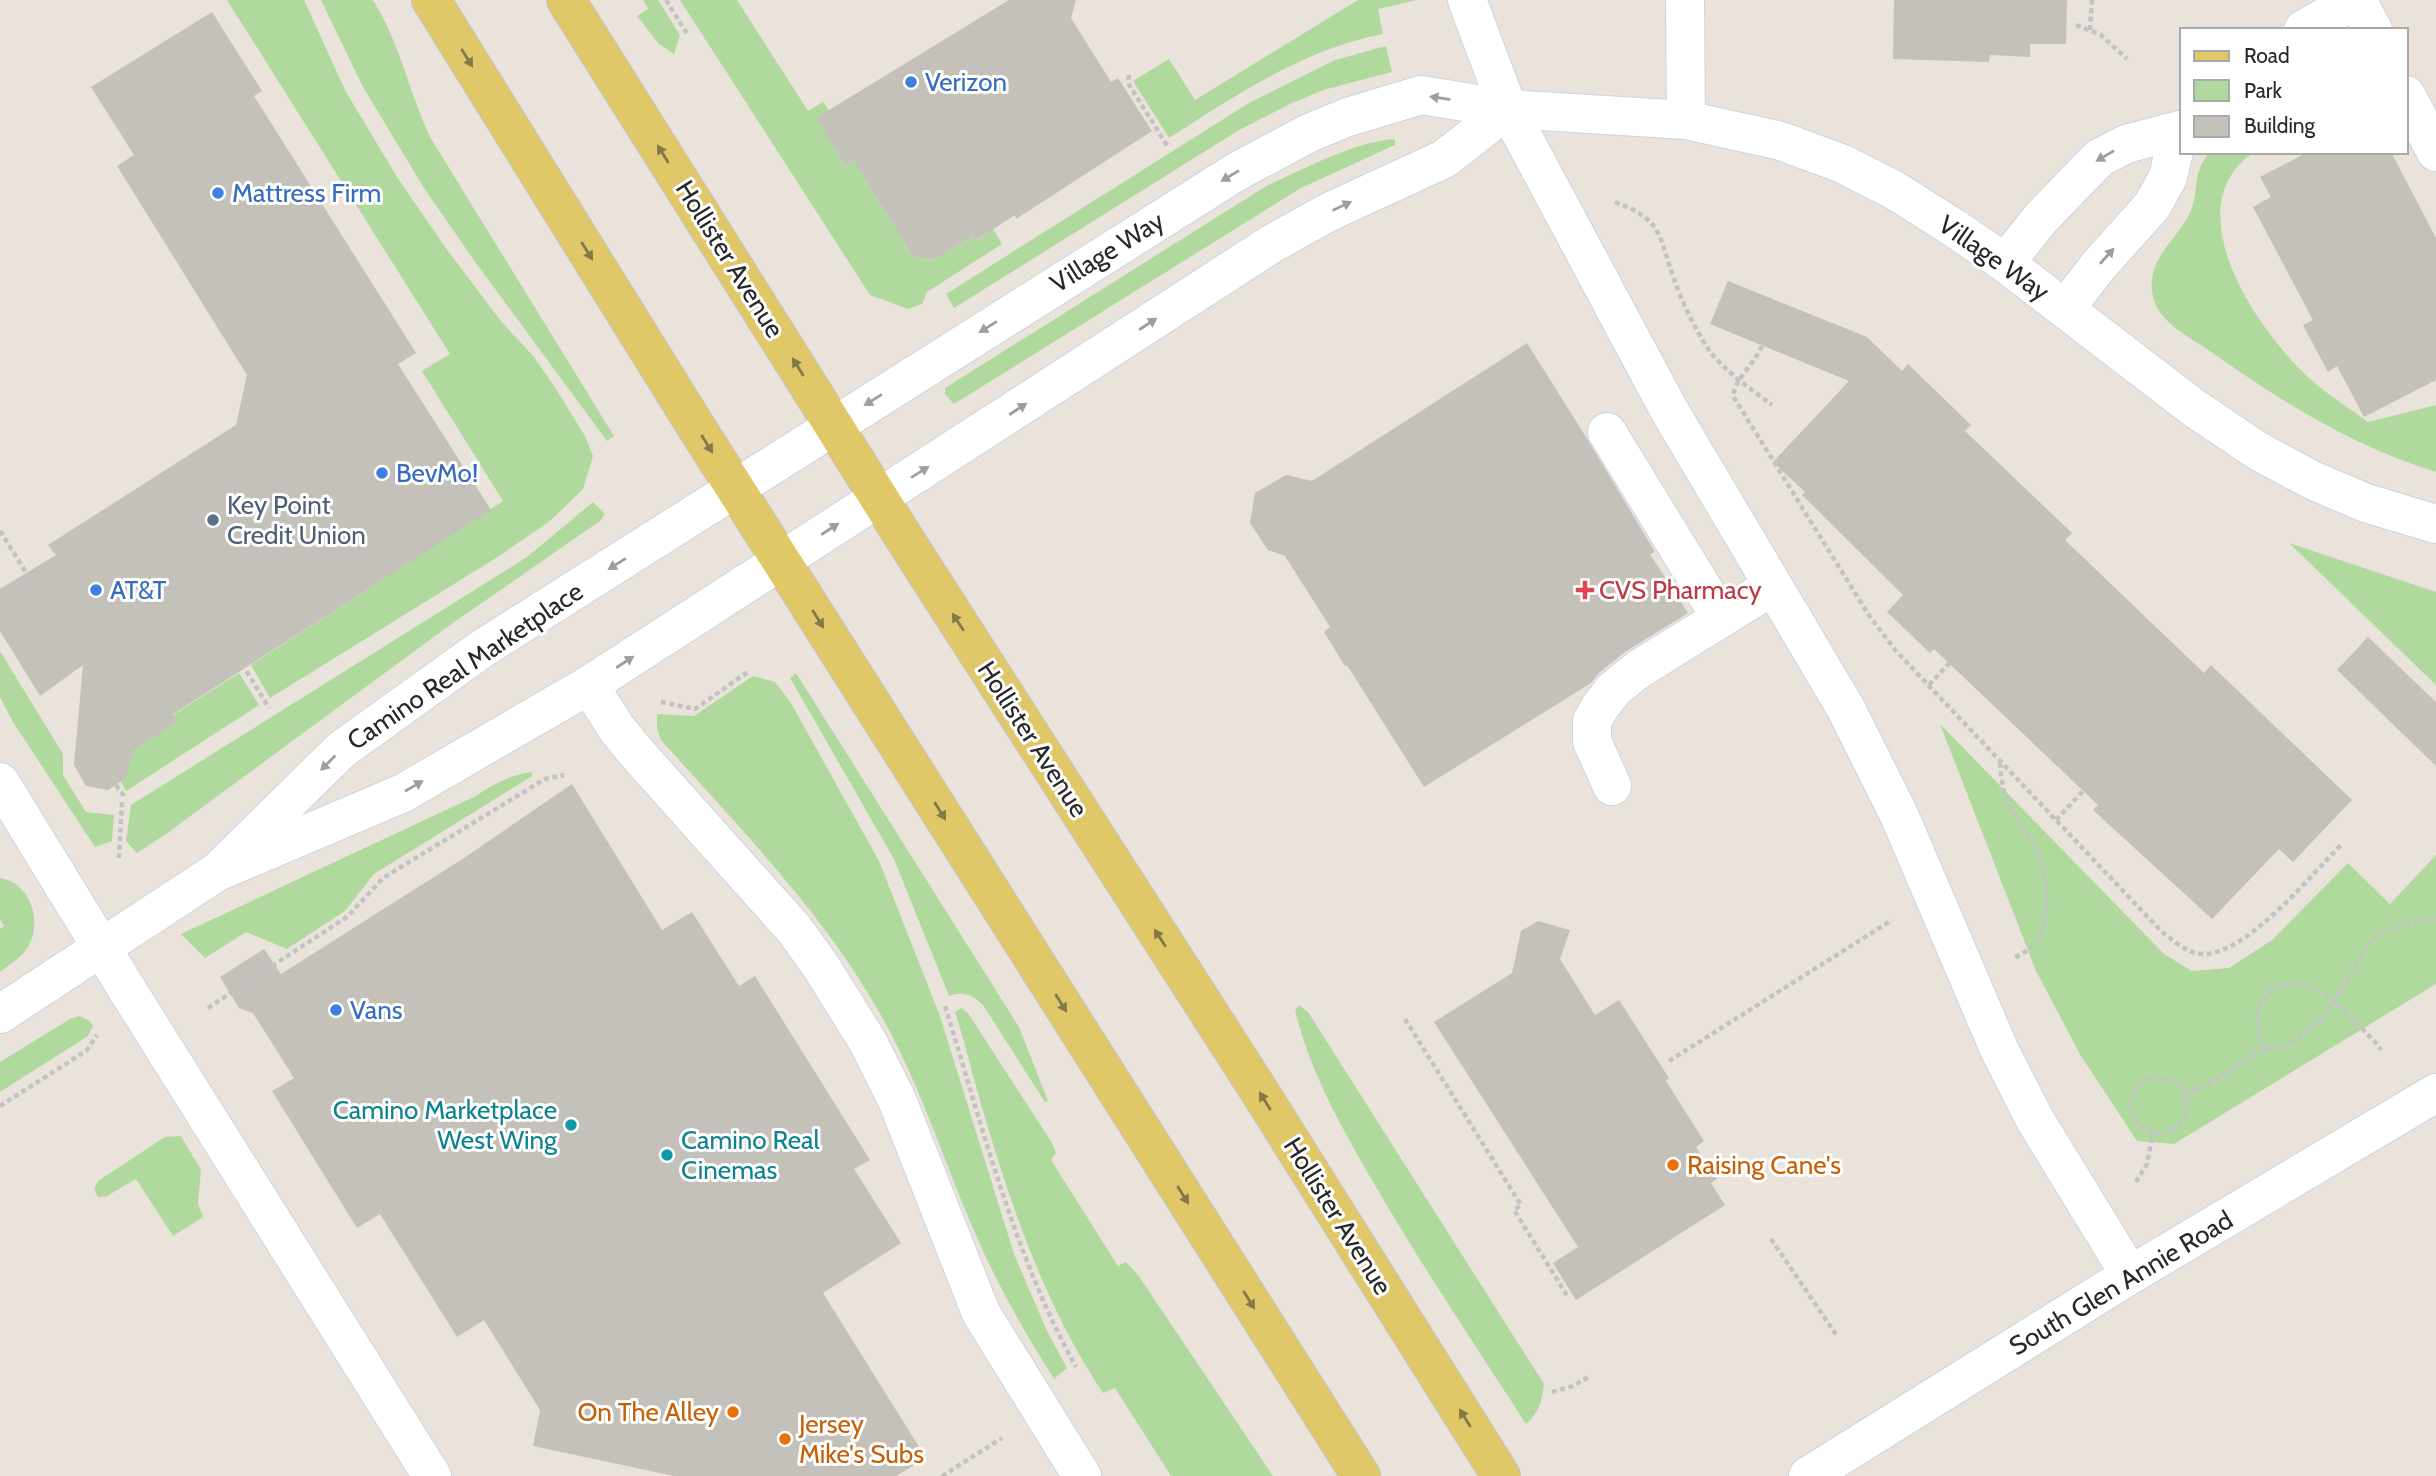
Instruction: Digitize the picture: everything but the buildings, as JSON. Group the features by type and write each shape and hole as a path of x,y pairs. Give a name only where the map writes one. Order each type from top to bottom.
{"main road":[{"path":"430,0 735,489 1361,1476"},
{"name":"Hollister Avenue","path":"566,0 1501,1476"}],"street":[{"path":"1467,0 1508,108 1669,410 1845,707 1900,817 1999,1049 2034,1118 2130,1275"},
{"path":"1685,0 1686,120"},
{"path":"2307,28 2356,0 2372,28"},
{"name":"Village Way","path":"735,489 1237,172 1309,133 1348,117 1421,95 1508,108 1686,120 1781,141 1843,164 1894,190 2005,263 2194,408 2258,451 2314,481 2436,524"},
{"path":"2408,98 2436,152"},
{"path":"781,561 1273,243 1329,212 1444,159 1508,108"},
{"path":"2005,263 2041,218 2099,158 2126,144 2180,129"},
{"path":"2065,309 2099,265 2152,206 2168,177 2180,133"},
{"path":"1607,432 1721,618"},
{"name":"Camino Real Marketplace","path":"217,873 341,750 483,648 735,489"},
{"name":"Camino Real Marketplace","path":"0,1014 217,873 403,793 589,685 781,561"},
{"path":"1612,786 1592,741 1592,721 1614,689 1639,669 1773,586"},
{"path":"589,685 634,750 794,929 868,1042 897,1100 981,1313 1082,1476"},
{"path":"0,782 432,1476"},
{"name":"South Glen Annie Road","path":"1808,1476 2130,1275 2436,1093"}],"path":[{"path":"666,0 688,35"},
{"path":"2090,30 2092,0"},
{"path":"2076,25 2090,30 2112,44 2127,59"},
{"path":"1129,75 1128,83 1168,147"},
{"path":"1608,200 1635,210 1656,228 1663,241 1674,279 1707,348 1722,365 1772,405"},
{"path":"1762,346 1749,370 1734,387 1733,396 1870,617 1896,651 2162,932 2180,946 2203,954 2229,947 2261,926 2341,845"},
{"path":"0,531 29,577 0,596"},
{"path":"1928,685 1961,649"},
{"path":"242,664 269,708"},
{"path":"660,702 695,709 749,671"},
{"path":"2000,761 2001,781 2007,801 2037,849 2043,871 2046,912 2036,942 2007,961"},
{"path":"208,1008 348,917 383,878 545,779 564,775"},
{"path":"2056,820 2096,777"},
{"path":"116,785 124,801 119,858"},
{"path":"1668,1061 1896,917"},
{"path":"2185,1094 2214,1080 2264,1049 2282,1047 2296,1040 2325,1017 2357,960 2373,940 2392,929 2436,917"},
{"path":"2264,1049 2256,1030 2260,1002 2282,986 2302,986 2325,995 2375,1041 2381,1050"},
{"path":"945,1006 1005,1199 1054,1323 1082,1378"},
{"path":"1405,1018 1521,1205 1514,1210 1568,1297"},
{"path":"0,1106 86,1051 98,1033"},
{"path":"2164,1077 2173,1081 2185,1094 2187,1103 2183,1119 2161,1133 2153,1132 2137,1121 2133,1113 2131,1103 2138,1086 2146,1080 2164,1077"},
{"path":"2136,1182 2147,1164 2153,1132"},
{"path":"1771,1239 1837,1336"},
{"path":"1552,1392 1573,1386 1590,1376"},
{"path":"942,1476 1006,1435"}],"green space":[{"path":"227,0 304,0 346,92 397,177 500,320 534,357 585,436 593,456 583,489 550,521 496,558 270,698 251,665 503,501 422,371 450,354"},
{"path":"321,0 373,0 390,33 430,137 614,436 607,441 424,188 363,87"},
{"path":"643,0 658,0 680,35 674,54 659,44 637,16 648,9"},
{"path":"680,0 737,0 808,111 823,102 829,110 846,164 853,160 913,257 934,260 973,236 976,241 993,229 1002,244 927,292 922,304 908,309 870,295"},
{"path":"1358,0 1417,0 1378,9 1383,34 1354,41 1298,62 1245,90 1169,138 1133,81 1169,59 1195,100"},
{"path":"1386,46 1392,72 1323,90 1239,130 954,308 946,294 1249,103 1335,60"},
{"path":"1395,140 1395,145 1301,188 954,404 945,394 945,388 1268,185 1344,151"},
{"path":"2209,154 2252,154 2231,176 2221,204 2222,235 2232,268 2247,299 2267,329 2308,377 2368,422 2436,405 2436,472 2374,449 2317,420 2184,334 2162,315 2154,300 2152,287 2156,264 2189,215 2198,174"},
{"path":"593,502 605,514 600,521 450,625 166,834 137,853 126,841 131,805 527,557"},
{"path":"2289,543 2436,592 2436,685"},
{"path":"0,651 63,754 63,775 86,812 114,815 112,841 95,847 13,722 0,697"},
{"path":"239,673 259,705 126,791 118,777 126,745"},
{"path":"796,673 1019,1027 1048,1101 1045,1102 983,1005 968,995 949,996 894,859 790,678"},
{"path":"753,676 775,682 791,703 879,861 940,1016 1014,1254 1047,1331 1067,1368 1054,1379 993,1273 913,1080 866,990 813,914 784,878 661,740 657,728 657,714 694,716"},
{"path":"1940,724 2164,954 2192,971 2229,968 2272,940 2348,863 2390,904 2436,855 2436,984 2174,1144 2137,1141 2081,1056 2036,971"},
{"path":"532,772 532,776 374,874 345,911 287,949 246,932 205,958 181,934 476,796 502,781"},
{"path":"0,878 10,881 26,894 34,914 34,925 29,945 16,960 0,972 0,929 4,926 0,919"},
{"path":"1299,1005 1308,1012 1544,1384 1539,1406 1526,1424 1415,1252 1342,1128 1310,1059 1295,1010"},
{"path":"962,1008 968,1013 1052,1143 1056,1153 1051,1160 1118,1266 1126,1262 1138,1275 1273,1476 1171,1476 1115,1388 1103,1393 1064,1325 1017,1216 992,1142 955,1012"},
{"path":"79,1016 90,1021 93,1026 88,1036 0,1092 0,1062"},
{"path":"181,1136 201,1170 198,1203 203,1217 173,1236 136,1179 107,1196 98,1197 94,1189 98,1181 165,1137"}],"place":[{"name":"Verizon","path":"911,82"},
{"name":"Mattress Firm","path":"218,193"},
{"name":"BevMo!","path":"382,473"},
{"name":"Key Point Credit Union","path":"213,520"},
{"name":"AT&T","path":"96,590"},
{"name":"CVS Pharmacy","path":"1585,590"},
{"name":"Vans","path":"336,1010"},
{"name":"Camino Marketplace West Wing","path":"571,1125"},
{"name":"Camino Real Cinemas","path":"667,1155"},
{"name":"Raising Cane's","path":"1673,1165"},
{"name":"On The Alley","path":"733,1412"},
{"name":"Jersey Mike's Subs","path":"785,1439"}]}
